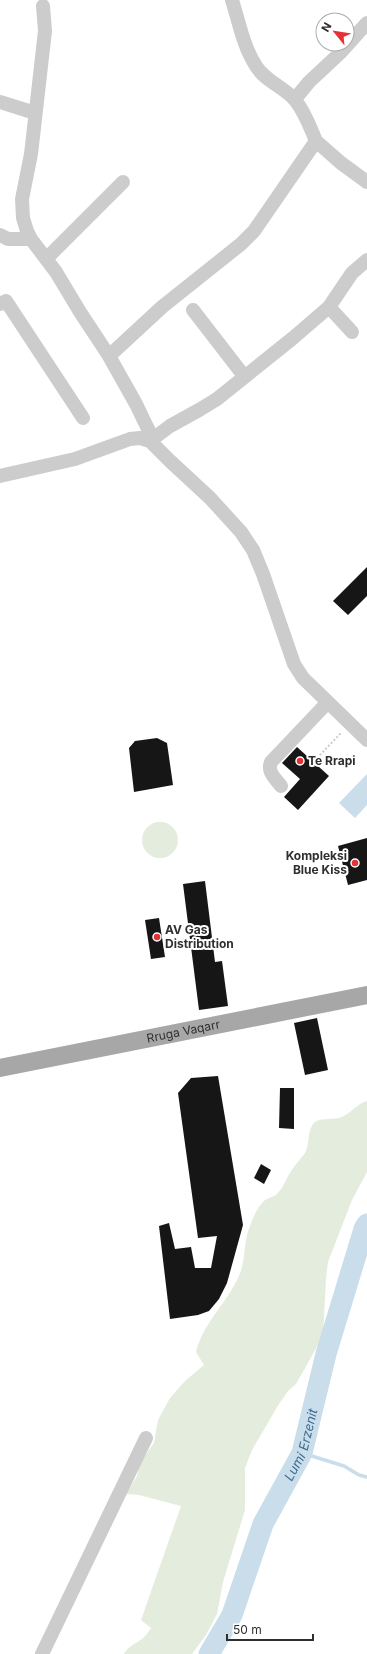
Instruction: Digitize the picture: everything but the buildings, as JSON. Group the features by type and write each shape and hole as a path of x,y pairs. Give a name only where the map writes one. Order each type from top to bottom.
{"main road":[{"name":"Rruga Vaqarr","path":"0,1068 367,995"}],"street":[{"path":"232,0 246,49 256,68 273,84 295,99 308,122 316,141 341,163 367,182"},
{"path":"43,6 45,31 34,113 31,154 22,199 23,218 26,231 46,259 108,356 145,420 150,431 150,441"},
{"path":"295,99 309,82 340,53 367,22"},
{"path":"0,102 34,113"},
{"path":"108,356 167,303 241,244 254,231 316,141"},
{"path":"46,259 123,182"},
{"path":"0,235 8,239 31,239"},
{"path":"150,441 170,426 217,399 299,333 329,307 352,273 367,260"},
{"path":"0,304 6,301 82,418"},
{"path":"329,307 352,332"},
{"path":"193,310 244,376"},
{"path":"0,476 75,459 130,439 140,438 150,441 216,503 241,532 253,550 264,574 294,664 303,678 367,740"},
{"path":"281,786 270,772 270,762 328,702"},
{"path":"42,1654 146,1438"}],"path":[{"path":"317,758 350,724"}],"green space":[{"path":"160,822 170,825 175,830 178,840 175,850 170,855 160,858 150,855 145,850 142,840 145,830 150,825"},
{"path":"367,1101 367,1172 352,1200 328,1262 323,1336 296,1384 288,1391 279,1404 252,1450 245,1468 245,1510 223,1582 217,1614 206,1635 192,1654 124,1654 129,1648 141,1640 151,1628 141,1620 181,1506 139,1495 126,1494 137,1476 140,1463 154,1443 158,1420 170,1398 185,1381 204,1365 196,1352 199,1342 239,1276 243,1264 246,1238 254,1215 265,1200 275,1196 279,1192 292,1170 305,1153 308,1146 311,1127 318,1120 343,1117 363,1102"}],"water":[{"path":"367,774 367,805 355,818 339,803"}],"waterway":[{"name":"Lumi Erzenit","path":"209,1654 232,1615 263,1524 302,1453 326,1354 364,1229 367,1224"},
{"path":"302,1453 344,1466 359,1475 367,1477"}],"place":[{"name":"Te Rrapi","path":"300,761"},
{"name":"Kompleksi Blue Kiss","path":"355,863"},
{"name":"AV Gas Distribution","path":"157,937"}]}
